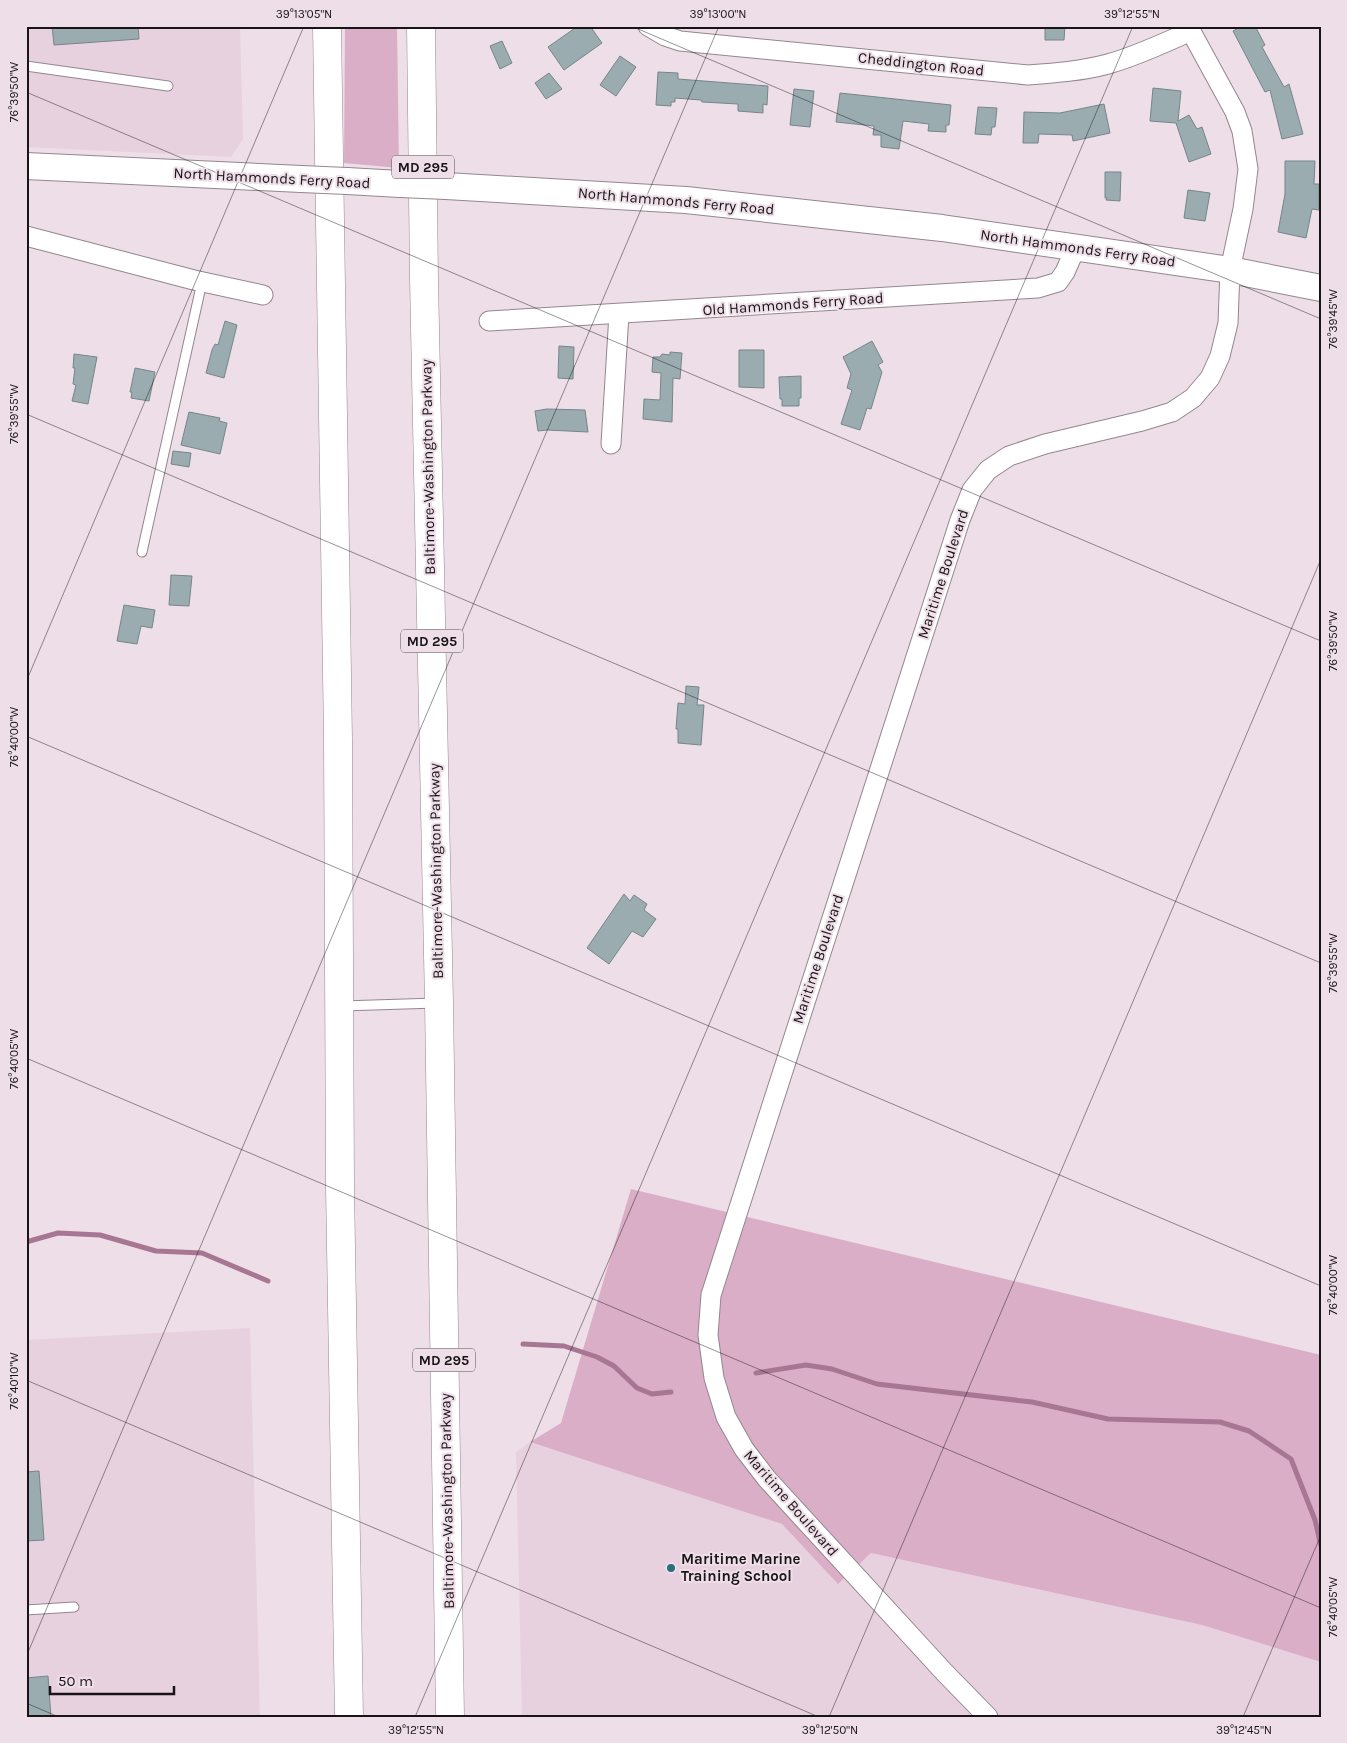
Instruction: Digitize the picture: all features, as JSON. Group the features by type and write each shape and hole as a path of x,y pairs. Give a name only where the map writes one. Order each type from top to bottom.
{"highway":[{"path":"327,26 338,739 342,1373 349,1717"},
{"name":"Baltimore-Washington Parkway","path":"421,26 450,1717"}],"street":[{"name":"Cheddington Road","path":"648,26 665,36 680,41 1028,74 1070,72 1108,64 1140,53 1189,29"},
{"name":"Maritime Boulevard","path":"988,1717 945,1673 774,1486 744,1449 726,1417 714,1378 708,1335 711,1295 960,520 972,490 988,470 1009,456 1045,444 1172,412 1193,398 1210,378 1220,356 1228,323 1230,270 1243,209 1248,169 1242,131 1236,112 1189,29"},
{"name":"North Hammonds Ferry Road","path":"26,166 446,186 686,200 942,228 1230,270 1321,288"},
{"path":"26,236 202,282 263,295"},
{"name":"Old Hammonds Ferry Road","path":"489,321 1038,288 1058,282 1066,272 1076,247"},
{"path":"611,444 619,314"}],"lane":[{"path":"26,66 168,86"},
{"path":"142,552 202,282"},
{"path":"339,1006 439,1003"},
{"path":"26,1610 74,1607"}],"shaded area":[{"path":"26,26 240,26 243,139 231,157 26,147"},
{"path":"345,26 397,26 399,168 344,163"},
{"path":"631,1189 1321,1355 1321,1662 1202,1625 871,1553 838,1584 782,1524 530,1442 561,1423"},
{"path":"250,1328 260,1717 26,1717 26,1340"},
{"name":"Maritime Marine Training School","path":"530,1442 782,1524 838,1583 871,1553 1202,1625 1321,1662 1321,1717 522,1717 516,1452"}],"building":[{"path":"52,26 138,26 139,39 54,45"},
{"path":"578,26 590,26 602,43 564,70 548,47"},
{"path":"1045,26 1065,26 1064,40 1045,40"},
{"path":"1242,26 1255,26 1265,45 1262,47 1284,87 1289,84 1303,134 1282,139 1270,90 1265,92 1233,31"},
{"path":"502,41 512,63 500,69 490,46"},
{"path":"620,56 636,67 616,96 600,85"},
{"path":"658,72 678,73 678,79 768,86 767,105 763,104 763,113 738,111 738,104 675,98 675,102 671,102 671,106 656,105"},
{"path":"549,73 562,89 546,99 535,83"},
{"path":"1153,88 1181,91 1178,121 1189,115 1197,129 1202,127 1211,154 1189,162 1176,123 1150,121"},
{"path":"794,89 814,91 810,127 790,125"},
{"path":"840,93 951,105 949,125 946,125 946,132 928,131 929,124 903,121 899,149 881,147 881,135 873,135 874,126 836,122"},
{"path":"1104,104 1110,133 1073,141 1072,135 1039,134 1038,143 1023,143 1024,112 1060,113"},
{"path":"978,107 997,108 995,127 992,127 991,135 975,134"},
{"path":"1285,161 1315,161 1314,184 1319,184 1319,210 1312,209 1306,238 1278,232 1285,194"},
{"path":"1105,172 1121,172 1120,201 1106,200"},
{"path":"1188,190 1210,193 1205,221 1184,218"},
{"path":"225,321 237,325 224,378 206,373 212,350 215,344 218,345"},
{"path":"872,341 883,362 878,365 882,372 871,409 867,408 860,430 841,424 852,390 847,388 851,374 843,357"},
{"path":"559,346 574,347 573,379 558,378"},
{"path":"739,350 764,350 764,388 739,387"},
{"path":"670,352 682,353 680,379 673,378 672,422 643,419 644,399 660,400 661,373 652,372 653,357 660,357 662,354 670,355"},
{"path":"74,354 97,357 88,404 72,401 76,385 73,384"},
{"path":"135,368 155,372 149,401 131,398 132,392 130,392"},
{"path":"801,376 799,406 782,406 779,377"},
{"path":"547,409 585,410 588,432 538,431 535,411"},
{"path":"189,412 220,418 219,421 227,423 220,454 181,445"},
{"path":"173,451 191,453 189,467 171,464"},
{"path":"171,575 192,576 189,606 169,605"},
{"path":"124,605 155,610 152,628 141,626 137,644 117,641"},
{"path":"686,686 699,687 697,705 704,705 701,745 678,743 678,729 676,729 678,703 685,704"},
{"path":"624,894 630,901 634,895 647,904 644,910 656,919 643,937 632,931 609,964 587,948"},
{"path":"39,1471 44,1540 26,1541 26,1472"},
{"path":"48,1676 51,1717 26,1717 26,1678"}],"waterway":[{"path":"26,1242 58,1233 100,1235 156,1251 202,1253 268,1281"},
{"path":"523,1344 564,1346 597,1357 614,1366 637,1388 652,1394 671,1392"},
{"path":"756,1373 806,1365 832,1369 877,1384 1032,1402 1108,1419 1220,1422 1249,1431 1291,1459 1315,1520 1321,1546"}],"place":[{"name":"Maritime Marine Training School","path":"671,1568"}]}
